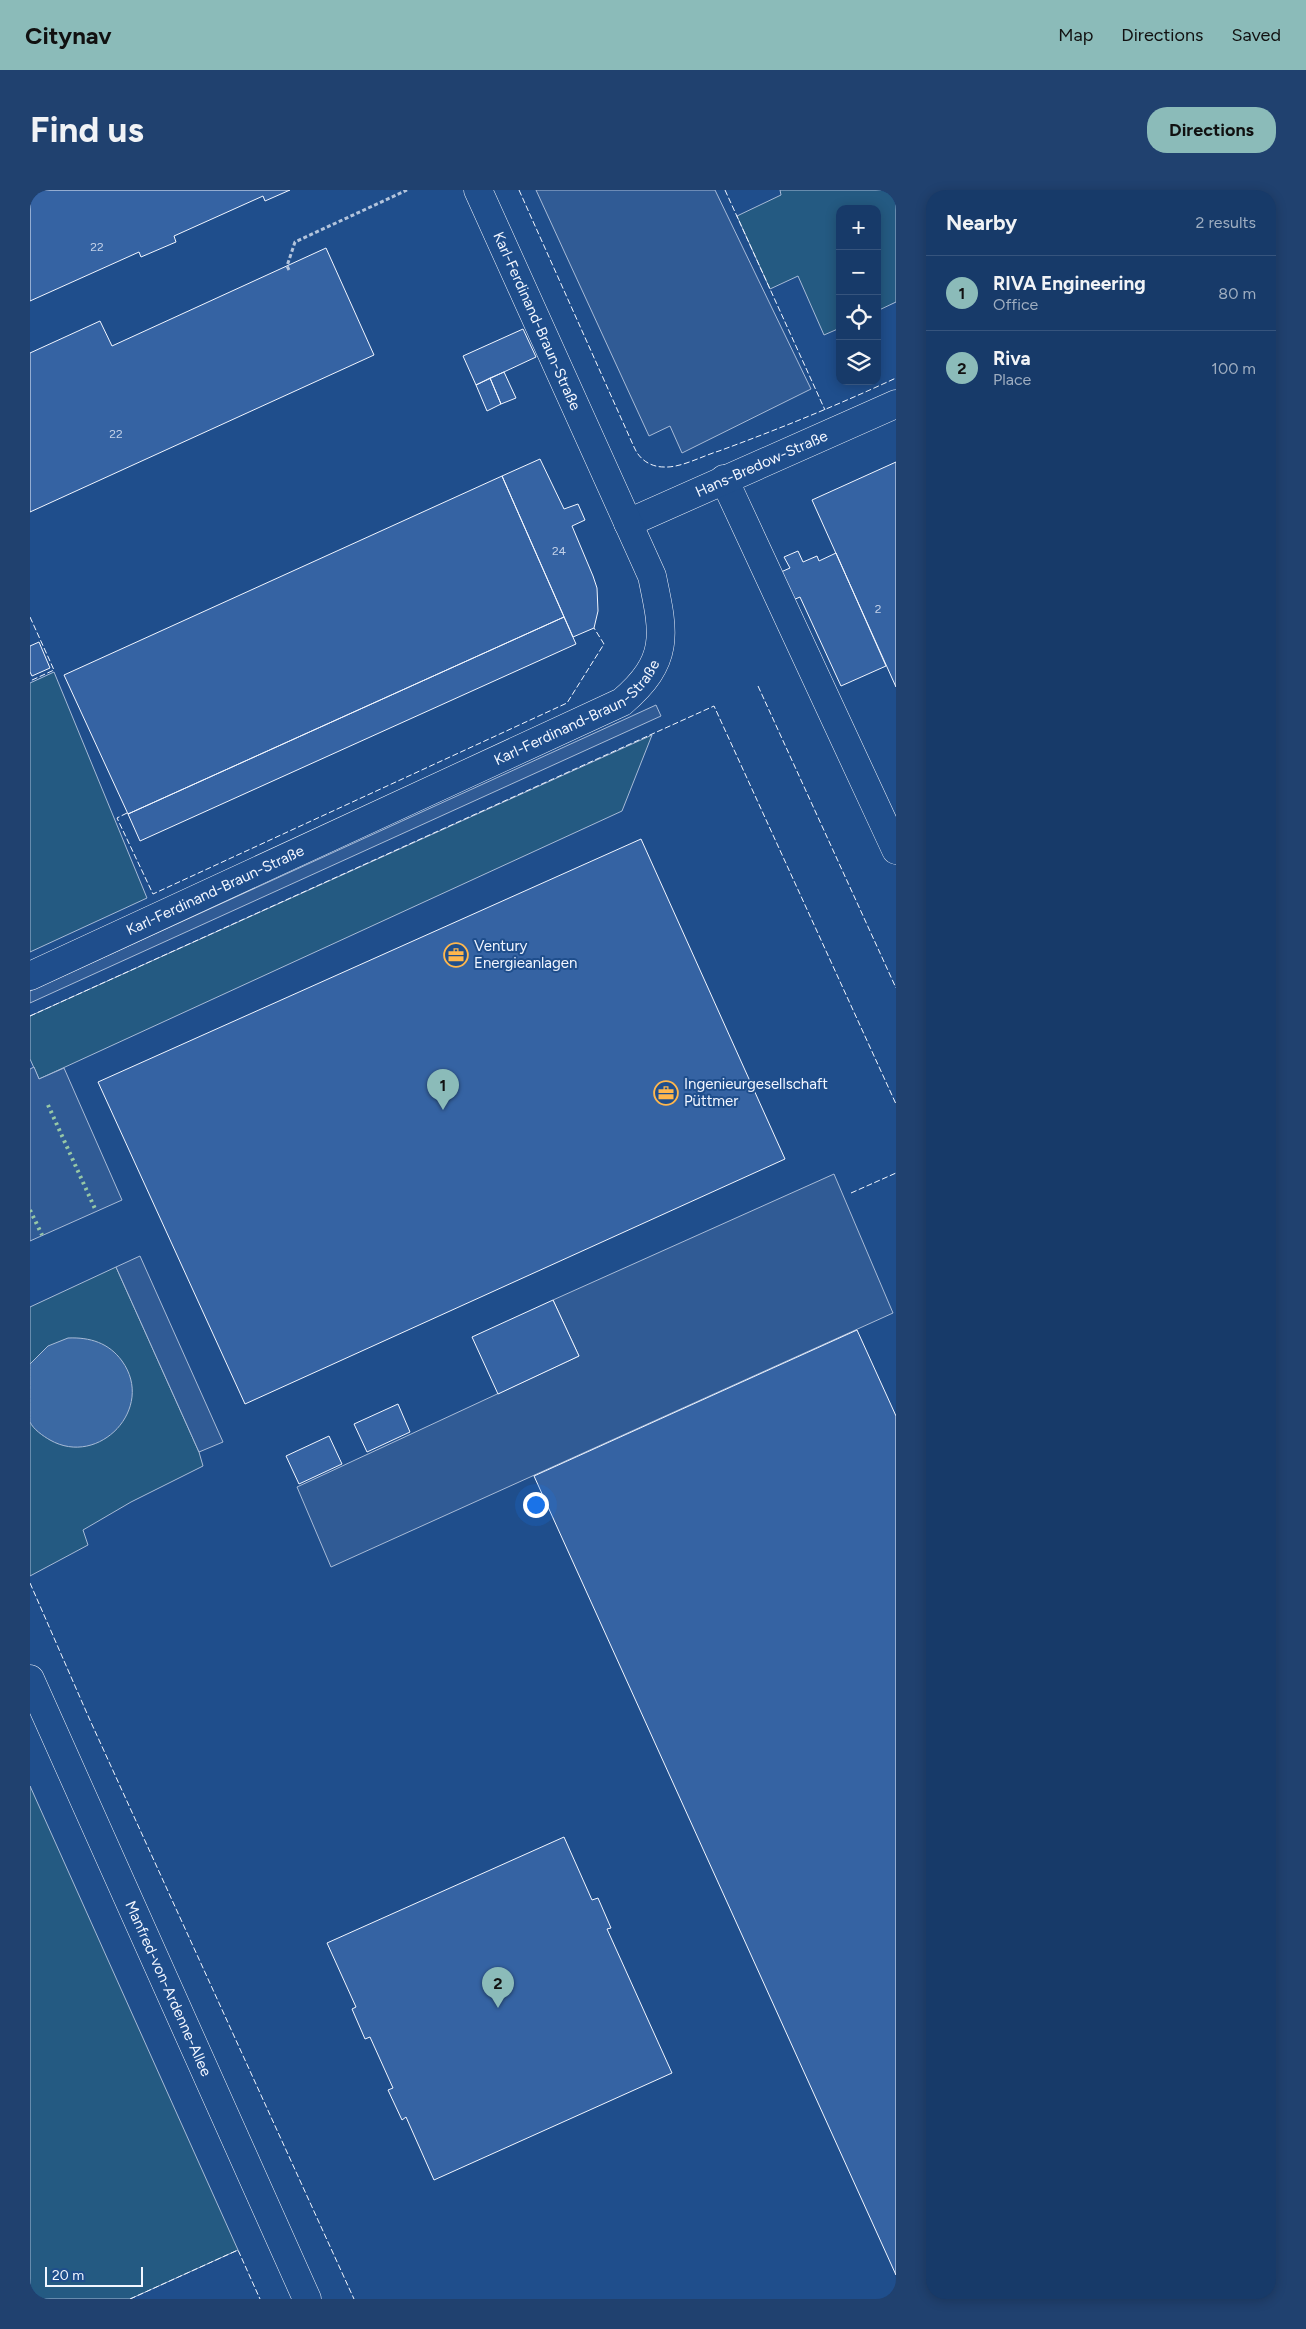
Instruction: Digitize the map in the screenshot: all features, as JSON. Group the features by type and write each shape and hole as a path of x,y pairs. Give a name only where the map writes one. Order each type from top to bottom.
{"street":[{"name":"Karl-Ferdinand-Braun-Straße","path":"30,976 622,702 643,683 655,665 661,646 662,627 652,576 478,190"},
{"name":"Hans-Bredow-Straße","path":"628,523 896,404"},
{"path":"724,479 896,850"},
{"name":"Manfred-von-Ardenne-Allee","path":"30,1679 307,2299"}],"path":[{"path":"289,270 287,266 295,242 407,190"}],"shaded area":[{"path":"536,190 715,190 811,389 682,453 670,426 649,436"},
{"path":"780,190 896,190 896,302 881,309 881,205 836,205 836,330 824,335 798,276 770,289 737,216 781,195"},
{"path":"54,672 147,898 30,952 30,683"},
{"path":"656,705 661,716 30,1003 30,991"},
{"path":"652,735 622,811 39,1079 30,1059 30,1016"},
{"path":"34,1067 39,1079 64,1068 122,1200 30,1241 30,1069"},
{"path":"834,1174 893,1313 331,1567 297,1487 579,1356 553,1300"},
{"path":"140,1256 223,1442 199,1452 116,1267"},
{"path":"116,1267 199,1452 203,1466 131,1502 83,1530 88,1545 30,1576 30,1307"},
{"path":"68,1338 91,1340 105,1346 122,1361 131,1379 132,1397 127,1414 117,1429 103,1440 87,1446 69,1447 50,1440 36,1430 30,1422 30,1364 48,1346"},
{"path":"30,1786 238,2250 130,2299 30,2299"}],"building":[{"path":"30,190 290,190 265,201 263,196 174,236 176,242 141,257 139,252 30,301"},
{"path":"326,248 374,355 30,512 30,353 100,321 112,346"},
{"path":"523,329 536,357 476,385 463,356"},
{"path":"504,372 516,398 501,404 490,378"},
{"path":"490,378 501,404 487,411 476,385"},
{"path":"540,459 564,509 578,504 585,520 572,526 597,588 598,611 594,628 573,637 502,476"},
{"path":"896,462 896,687 812,500"},
{"path":"502,476 564,617 128,814 64,675"},
{"path":"798,551 803,562 817,556 819,561 836,553 886,666 841,686 800,597 793,600 781,572 790,568 784,557"},
{"path":"564,617 576,644 140,841 128,814"},
{"path":"39,642 50,668 32,676 30,672 30,646"},
{"path":"641,839 785,1159 245,1404 98,1082"},
{"path":"553,1300 579,1356 498,1394 472,1337"},
{"path":"857,1330 896,1416 896,2275 534,1476"},
{"path":"398,1404 410,1432 367,1452 354,1424"},
{"path":"329,1436 342,1464 299,1484 286,1456"},
{"path":"564,1837 592,1900 598,1898 611,1928 607,1929 672,2073 434,2180 406,2117 402,2120 388,2090 393,2088 370,2037 365,2039 352,2009 356,2007 327,1943"}],"hedge":[{"path":"48,1105 96,1211"},
{"path":"30,1210 42,1235"}],"fence":[{"path":"519,190 634,447 642,459 650,464 659,467 671,467 692,461 764,434 896,378"},
{"path":"725,190 825,410"},
{"path":"30,617 54,670 30,681"},
{"path":"127,813 117,818 153,894 567,703 604,644 594,628"},
{"path":"758,686 896,988"},
{"path":"30,1016 714,706 896,1104"},
{"path":"851,1193 896,1173"},
{"path":"30,1583 89,1718 354,2299"},
{"path":"130,2299 238,2250 260,2299"}],"place":[{"name":"Ventury Energieanlagen","path":"456,955"},
{"name":"Ingenieurgesellschaft Püttmer","path":"666,1093"},
{"name":"RIVA Engineering","path":"443,1110"},
{"name":"Riva","path":"498,2008"}]}
